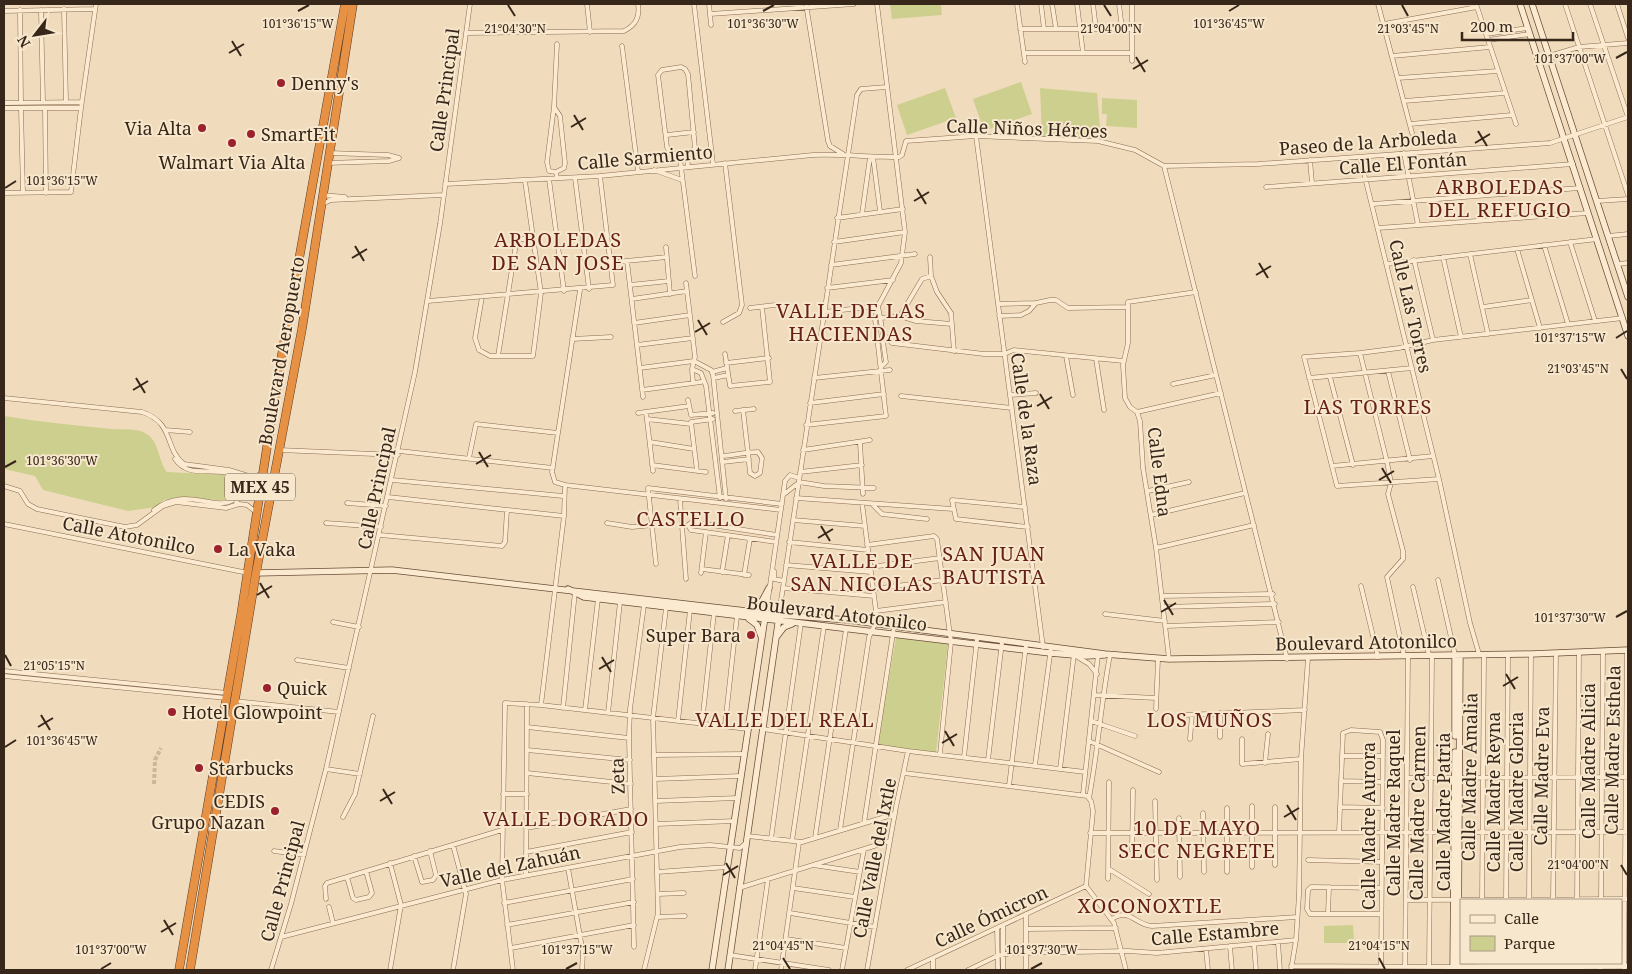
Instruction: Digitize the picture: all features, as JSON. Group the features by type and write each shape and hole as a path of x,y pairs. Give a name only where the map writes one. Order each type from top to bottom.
{"highway":[{"name":"Boulevard Aeropuerto","path":"252,573 262,474 345,4"},
{"name":"Boulevard Aeropuerto","path":"178,970 252,573 280,450 302,329 328,153 353,4"},
{"path":"288,322 291,338 296,337 302,329"},
{"path":"283,351 291,347 296,362"},
{"name":"Boulevard Aeropuerto","path":"190,970 229,697"}],"street":[{"path":"4,193 69,192 72,190 81,108 96,4"},
{"name":"Calle Principal","path":"271,970 326,769 398,453 428,301 470,4"},
{"path":"587,4 590,32"},
{"path":"466,33 624,31 632,26 639,15 638,4"},
{"path":"694,4 713,164"},
{"path":"709,4 711,25"},
{"path":"710,14 807,5 854,4"},
{"path":"806,426 884,417 884,394 875,324 878,306 893,280 904,255 905,232 877,4"},
{"path":"1017,4 1025,62"},
{"path":"1041,4 1044,29"},
{"path":"1052,4 1056,29"},
{"path":"1077,4 1083,53"},
{"path":"1093,4 1096,29"},
{"path":"1119,4 1122,29"},
{"path":"1132,4 1132,61"},
{"path":"1378,4 1412,133"},
{"path":"1520,4 1628,336"},
{"path":"1532,4 1628,294"},
{"path":"1565,4 1628,195"},
{"path":"1590,4 1628,118"},
{"path":"1617,4 1628,38"},
{"path":"807,5 828,142 830,146 845,154"},
{"path":"1384,24 1476,5 1516,124"},
{"path":"64,9 66,102"},
{"path":"4,11 94,9"},
{"path":"20,10 21,102"},
{"path":"41,10 44,102"},
{"path":"1020,29 1132,29"},
{"path":"1486,34 1529,31"},
{"path":"1488,40 1529,31"},
{"path":"1549,56 1579,47 1628,43"},
{"path":"554,107 560,116 565,163 564,168 556,172 549,170 547,165 554,107 557,44"},
{"path":"622,46 638,171"},
{"path":"1392,56 1490,47"},
{"path":"1024,53 1132,53"},
{"path":"688,166 688,156 695,148 688,74 681,67 662,70 658,75 668,150 679,155 695,276"},
{"path":"1398,78 1498,70"},
{"path":"728,970 782,588 831,265 845,154 858,92 887,86"},
{"path":"1404,100 1505,93"},
{"path":"4,103 82,102"},
{"path":"4,108 81,108"},
{"path":"21,108 23,193"},
{"path":"45,108 46,193"},
{"path":"1410,124 1512,115"},
{"name":"Paseo de la Arboleda","path":"1164,166 1258,164 1550,144 1565,140 1574,134 1628,118"},
{"path":"667,135 694,132"},
{"name":"Calle Niños Héroes","path":"897,157 902,155 906,141 976,136 1108,142 1147,155 1164,166"},
{"name":"Calle de la Raza","path":"976,136 1043,647"},
{"path":"327,162 389,161 399,158 388,155 328,153"},
{"path":"1404,153 1418,225"},
{"name":"Calle Sarmiento","path":"445,184 575,178 680,166 845,154 897,157"},
{"path":"872,157 880,211"},
{"path":"862,214 872,157"},
{"name":"Calle Las Torres","path":"1360,157 1439,479 1461,579"},
{"path":"1310,160 1312,183"},
{"path":"723,322 739,314 742,305 725,163"},
{"name":"Calle El Fontán","path":"1266,187 1573,164"},
{"path":"1164,166 1254,526 1273,594 1287,658"},
{"path":"652,170 682,180"},
{"path":"556,172 557,178"},
{"path":"428,301 580,290 613,285 600,176"},
{"path":"575,178 589,289"},
{"path":"549,179 564,291"},
{"path":"482,297 475,338 479,350 486,355 533,356 541,293 525,181"},
{"path":"1373,204 1581,188"},
{"path":"322,195 355,199"},
{"path":"320,205 328,200 443,195"},
{"path":"1597,202 1628,199"},
{"path":"837,218 903,209"},
{"path":"1378,228 1589,213"},
{"path":"834,242 905,232"},
{"path":"1608,236 1628,234"},
{"path":"498,356 517,242 532,237"},
{"path":"1387,264 1597,239"},
{"path":"1570,242 1595,321"},
{"path":"1544,245 1568,324"},
{"path":"666,247 670,294"},
{"path":"1517,249 1540,328"},
{"path":"831,265 915,254"},
{"path":"1470,254 1488,334"},
{"path":"616,262 667,257"},
{"path":"930,257 931,276 941,301 951,313 954,350"},
{"path":"1443,257 1461,338"},
{"path":"1414,260 1433,340"},
{"path":"627,261 643,397"},
{"path":"1618,264 1628,263"},
{"path":"900,316 922,279 931,276"},
{"path":"827,288 893,280"},
{"path":"630,285 669,281"},
{"path":"686,283 693,338 693,383"},
{"path":"580,290 558,433 553,479 558,484 565,485 781,510"},
{"path":"632,299 687,291"},
{"path":"998,304 1036,303 1056,300 1068,308 1127,307 1130,301 1196,292"},
{"path":"1483,307 1532,300"},
{"path":"999,316 1024,314 1036,303"},
{"path":"750,308 775,305"},
{"path":"725,354 728,375 732,386 768,383 771,379 762,306"},
{"path":"824,312 878,306"},
{"path":"878,306 885,341 886,362 881,369"},
{"name":"Calle Edna","path":"1127,307 1128,343 1123,361 1125,398 1130,407 1137,412 1166,623 1169,659"},
{"path":"634,323 690,315"},
{"path":"881,318 900,316 916,321 952,324"},
{"path":"1439,479 1339,487 1336,485 1304,359 1306,356 1360,353 1406,347 1433,340 1622,318"},
{"path":"572,339 611,337"},
{"path":"637,345 693,338"},
{"path":"878,345 885,341 969,353 1004,354 1014,350 1096,359 1112,358 1123,361"},
{"path":"1360,353 1391,483"},
{"path":"1066,356 1073,394"},
{"path":"726,363 769,358"},
{"path":"1096,359 1104,410"},
{"path":"640,368 694,361 711,371 714,378 726,503"},
{"path":"702,375 727,368"},
{"path":"1309,378 1412,368"},
{"path":"692,369 698,370 702,375 710,414 720,497 719,503"},
{"path":"814,378 881,369 890,370"},
{"path":"1388,371 1410,460"},
{"path":"714,378 728,375"},
{"path":"1173,384 1216,375"},
{"path":"1330,377 1353,464"},
{"path":"642,390 701,382"},
{"path":"1010,395 1036,393"},
{"path":"1137,412 1221,393"},
{"path":"810,403 884,394"},
{"path":"901,396 1012,408"},
{"path":"4,398 142,412 152,416 164,429 176,455 182,463 208,470 252,477 262,474"},
{"path":"688,400 692,416 717,413"},
{"path":"638,413 689,406"},
{"path":"735,411 754,409"},
{"path":"722,456 748,453 758,452 761,457 758,475 751,475 748,459 748,453 743,410"},
{"path":"646,412 653,471"},
{"path":"647,420 691,424 692,421 718,418"},
{"path":"468,458 476,424 558,433"},
{"path":"691,424 696,471"},
{"path":"164,429 190,432"},
{"path":"803,450 870,440"},
{"path":"650,442 694,448"},
{"path":"860,443 863,494"},
{"path":"280,450 398,453 468,458 553,468"},
{"path":"1332,466 1410,460 1433,456"},
{"path":"723,462 748,459"},
{"path":"652,465 706,472"},
{"path":"783,496 799,478 862,465"},
{"path":"238,475 260,487"},
{"path":"4,486 20,492 28,504 37,509 110,524 132,525 171,499 205,502 226,508 234,502 239,493 238,475"},
{"path":"712,970 787,476 862,488 874,488"},
{"path":"392,480 563,496"},
{"path":"1148,491 1189,482"},
{"name":"Calle Madre Raquel","path":"1391,483 1388,494 1404,556 1388,575 1388,583 1406,656 1405,968"},
{"path":"541,705 564,516 563,496 565,485"},
{"path":"656,564 647,496 648,488 782,504"},
{"path":"1151,515 1246,493"},
{"path":"388,497 564,516"},
{"path":"796,498 873,505 953,509"},
{"path":"1025,507 954,498 953,509 956,519 1028,527"},
{"path":"680,499 686,578"},
{"path":"234,502 247,505 257,514"},
{"path":"347,503 386,506"},
{"path":"840,830 870,632 875,624 876,611 862,503"},
{"path":"873,505 882,514 927,518"},
{"path":"380,535 504,545 507,510"},
{"path":"793,520 865,526"},
{"path":"776,544 750,538 690,530 688,524 692,522 777,535"},
{"path":"326,523 381,528"},
{"path":"607,523 632,527 652,525"},
{"name":"Calle Atotonilco","path":"4,524 252,573"},
{"path":"1156,548 1254,526"},
{"path":"706,532 701,571 747,575 750,538"},
{"path":"722,572 728,536"},
{"path":"789,542 868,547 934,536 937,539 950,638 940,754"},
{"path":"776,544 774,579 784,581"},
{"path":"870,567 940,558"},
{"path":"786,565 871,572"},
{"name":"Boulevard Atotonilco","path":"252,573 322,573 372,570 412,572 568,589 598,599 666,608 740,616 875,624 950,638 1074,654 1158,659 1378,657 1628,650"},
{"name":"Calle Madre Amalia","path":"1461,579 1482,654 1482,899"},
{"path":"873,589 943,580"},
{"path":"1438,580 1458,655"},
{"path":"1362,586 1378,657"},
{"name":"Calle Madre Carmen","path":"1413,587 1431,655 1432,777 1429,968"},
{"path":"747,610 762,601 769,588"},
{"path":"782,588 874,596"},
{"path":"563,708 575,592"},
{"name":"Boulevard Atotonilco","path":"575,592 747,610 765,616"},
{"path":"1162,596 1273,594"},
{"path":"585,710 598,599"},
{"path":"608,713 620,602"},
{"path":"876,611 946,602"},
{"path":"1163,607 1275,604"},
{"name":"Zeta","path":"634,947 629,738 630,715 644,605"},
{"path":"644,970 657,917 653,718 666,608"},
{"path":"678,721 690,610"},
{"path":"702,723 714,613"},
{"path":"1105,614 1166,623 1279,622"},
{"path":"725,725 740,616 755,622 762,638"},
{"name":"Boulevard Atotonilco","path":"778,617 799,623 870,632 950,638"},
{"path":"333,622 359,627"},
{"path":"771,839 799,623 784,627 776,638"},
{"path":"792,842 824,626"},
{"path":"864,823 894,627"},
{"path":"816,838 846,629"},
{"path":"964,757 977,642"},
{"path":"988,760 1001,644"},
{"path":"1009,786 1026,647"},
{"name":"Boulevard Atotonilco","path":"1026,647 1043,647 1050,650"},
{"path":"1035,766 1050,650"},
{"name":"Calle Madre Esthela","path":"1625,968 1628,650"},
{"path":"1577,899 1579,652"},
{"name":"Calle Madre Alicia","path":"1601,899 1603,652"},
{"name":"Calle Madre Eva","path":"1553,899 1556,653"},
{"path":"1060,769 1074,654 1089,664 1097,674"},
{"name":"Calle Madre Reyna","path":"1506,899 1508,654"},
{"name":"Calle Madre Gloria","path":"1529,899 1531,654"},
{"path":"1082,794 1095,695 1098,655"},
{"path":"1108,655 1098,724 1095,769 1089,798 1093,811 1086,886 1112,919 1123,951 1126,970"},
{"name":"Calle Madre Patria","path":"1455,968 1458,655"},
{"path":"1308,658 1301,759 1298,917 1291,968 1553,967 1577,965 1625,968"},
{"path":"1156,709 1158,659"},
{"path":"297,660 349,668"},
{"path":"6,673 206,693 339,712"},
{"path":"1095,695 1156,698"},
{"path":"513,970 502,880 504,703 541,705 725,725 748,726 757,718 763,728 786,733 876,747 1085,772"},
{"path":"526,875 527,704"},
{"path":"1185,715 1304,710"},
{"path":"1220,713 1220,736"},
{"path":"1190,739 1192,715"},
{"path":"343,817 353,799 373,716"},
{"path":"1091,721 1135,736"},
{"path":"527,727 629,738"},
{"name":"Calle Madre Aurora","path":"1339,833 1343,733 1351,730 1382,733 1381,968"},
{"path":"1265,763 1268,734"},
{"path":"1242,740 1242,764 1301,759"},
{"path":"1089,741 1159,772"},
{"path":"527,750 630,760"},
{"name":"Calle Valle del Ixtle","path":"867,970 908,751"},
{"path":"654,755 745,754"},
{"path":"1342,756 1383,756"},
{"path":"326,769 360,774"},
{"path":"527,772 631,784"},
{"path":"904,773 1082,794 1089,798"},
{"path":"655,778 741,776"},
{"path":"1406,778 1627,777"},
{"path":"1341,781 1383,782"},
{"path":"1108,879 1109,782"},
{"path":"1132,850 1133,790"},
{"path":"503,794 527,794"},
{"path":"655,801 738,798"},
{"path":"1155,801 1157,880"},
{"path":"1252,806 1252,867"},
{"path":"1275,807 1275,865"},
{"path":"1340,807 1383,808"},
{"path":"1227,808 1227,872"},
{"path":"526,828 631,809"},
{"path":"1203,813 1204,872"},
{"path":"747,836 799,843 895,814"},
{"path":"1179,818 1180,877"},
{"path":"656,824 735,821"},
{"path":"326,899 325,886 327,883 502,830"},
{"path":"526,852 632,832"},
{"path":"1090,834 1627,832"},
{"path":"739,888 890,841"},
{"name":"Valle del Zahuán","path":"281,937 465,888 526,875 656,851 702,845 740,848 746,843"},
{"path":"781,970 799,843"},
{"path":"453,845 465,888 454,970"},
{"path":"842,970 864,849"},
{"path":"274,851 304,855"},
{"path":"414,856 422,882 433,880 436,875 430,851"},
{"path":"1308,860 1382,862"},
{"path":"390,863 401,905 390,970"},
{"path":"811,865 860,872"},
{"path":"657,872 728,867"},
{"path":"568,868 580,934 583,959 582,970"},
{"path":"1109,869 1149,894"},
{"path":"347,877 353,898 356,900 369,897 372,893 366,871"},
{"path":"755,970 768,878"},
{"path":"504,903 633,879"},
{"name":"Calle Ómicron","path":"907,970 1086,886"},
{"path":"1328,914 1329,887"},
{"path":"793,888 855,897"},
{"path":"1381,914 1310,914 1306,907 1310,888 1382,888"},
{"path":"658,894 684,893"},
{"path":"1406,900 1460,900"},
{"path":"507,925 634,902"},
{"path":"329,907 333,923"},
{"path":"790,914 875,927"},
{"path":"1026,914 1026,970"},
{"path":"1112,919 1118,914 1125,914 1152,926 1298,917"},
{"path":"657,917 685,916"},
{"path":"511,948 634,925"},
{"path":"1002,925 1003,970"},
{"path":"997,928 998,970"},
{"path":"1026,929 1116,928"},
{"path":"786,939 846,948"},
{"name":"Calle Estambre","path":"968,970 1003,954 1206,949 1296,940"},
{"path":"1278,942 1280,970"},
{"path":"1254,944 1256,970"},
{"path":"1230,946 1232,970"},
{"path":"1206,949 1208,970"},
{"path":"730,955 829,970"},
{"path":"933,959 933,970"}],"green space":[{"path":"890,4 941,4 942,15 892,19"},
{"path":"1021,82 1032,114 984,131 973,99"},
{"path":"945,88 956,118 907,135 897,105"},
{"path":"1040,88 1097,93 1101,140 1042,138"},
{"path":"1102,98 1137,100 1137,128 1106,126 1107,114 1102,114"},
{"path":"4,416 144,432 155,443 167,472 227,475 234,482 233,498 230,501 179,497 164,500 156,507 128,511 43,490 35,476 4,469"},
{"path":"896,638 948,644 936,753 877,745"},
{"path":"1353,925 1354,943 1324,943 1324,926"}],"tunnel":[{"path":"154,784 155,760 161,748"}],"place":[{"name":"Denny's","path":"281,83"},
{"name":"Via Alta","path":"202,128"},
{"name":"SmartFit","path":"251,134"},
{"name":"Walmart Via Alta","path":"232,143"},
{"name":"La Vaka","path":"218,549"},
{"name":"Super Bara","path":"751,635"},
{"name":"Quick","path":"267,688"},
{"name":"Hotel Glowpoint","path":"172,712"},
{"name":"Starbucks","path":"199,768"},
{"name":"CEDIS Grupo Nazan","path":"275,811"}],"district":[{"name":"ARBOLEDAS DEL REFUGIO","path":"1500,198"},
{"name":"ARBOLEDAS DE SAN JOSE","path":"558,250"},
{"name":"VALLE DE LAS HACIENDAS","path":"851,322"},
{"name":"LAS TORRES","path":"1368,406"},
{"name":"CASTELLO","path":"691,518"},
{"name":"SAN JUAN BAUTISTA","path":"994,564"},
{"name":"VALLE DE SAN NICOLAS","path":"862,572"},
{"name":"VALLE DEL REAL","path":"785,719"},
{"name":"LOS MUÑOS","path":"1210,719"},
{"name":"VALLE DORADO","path":"566,818"},
{"name":"10 DE MAYO SECC NEGRETE","path":"1197,838"},
{"name":"XOCONOXTLE","path":"1150,905"}]}
